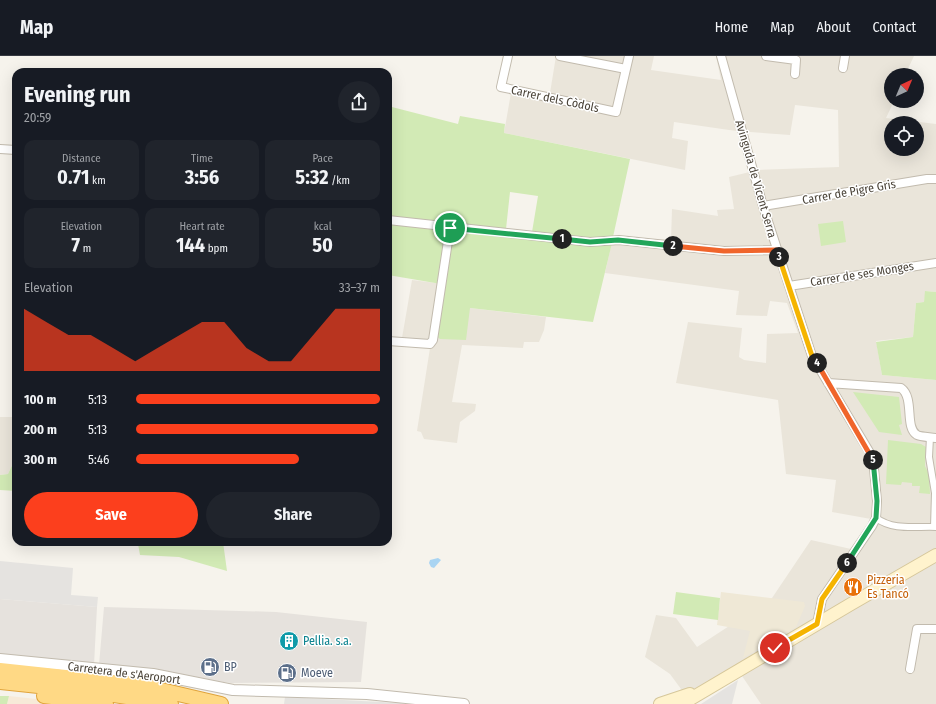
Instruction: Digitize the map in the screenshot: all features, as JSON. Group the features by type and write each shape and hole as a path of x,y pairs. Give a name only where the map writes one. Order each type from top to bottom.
{"highway":[{"path":"0,670 140,685 220,704"},
{"path":"0,682 95,692 171,704"},
{"path":"0,692 106,704"}],"main road":[{"path":"682,704 692,700 710,686 936,555"},
{"path":"660,704 710,686"}],"street":[{"name":"Carrer dels Còdols","path":"508,56 501,87 616,112 626,69"},
{"path":"560,56 626,69 629,56"},
{"name":"Avinguda de Vicent Serra","path":"721,56 763,206 812,356 873,458 877,501 876,518 822,599 817,624"},
{"path":"766,56 796,60 795,74"},
{"path":"844,68 845,56"},
{"path":"0,149 12,150"},
{"name":"Carrer de Pigre Gris","path":"763,206 927,179 936,179"},
{"path":"392,221 590,242 618,240 724,251 777,250"},
{"path":"392,341 430,344 433,340 450,228"},
{"name":"Carrer de ses Monges","path":"789,286 936,263"},
{"path":"828,382 901,388 906,391 913,430 917,435 933,438 928,457 935,493 935,527 907,528 884,524 876,518"},
{"path":"910,669 917,629 936,629"},
{"name":"Carretera de s'Aeroport","path":"0,660 154,674 233,690 367,694 464,704"}],"shaded area":[{"path":"556,56 654,56 651,70 721,80 716,56 914,56 908,68 884,68 884,108 891,108 887,116 884,116 884,156 924,156 924,123 936,124 936,292 926,291 924,302 916,303 913,337 876,341 882,375 936,380 936,704 761,704 742,676 692,704 670,674 645,657 656,615 676,618 697,647 772,598 811,540 851,549 871,519 832,512 836,480 786,474 778,400 676,383 688,322 742,328 739,357 744,360 766,363 767,334 798,333 787,303 770,301 767,316 736,315 739,291 605,273 613,237 671,240 672,209 718,216 717,210 734,209 729,177 758,170 839,167 838,110 795,105 790,135 736,131 674,122 672,138 688,141 685,170 504,133 512,87 550,93"},
{"path":"412,280 444,284 470,308 546,317 544,330 539,342 524,342 523,348 462,345 452,402 476,404 475,411 460,422 457,443 424,439 421,432 417,431 430,348 392,343 392,337 402,338"},
{"path":"0,417 12,417 12,466 8,474 0,475"},
{"path":"0,561 73,568 71,595 98,597 97,607 0,599"},
{"path":"721,592 804,602 805,606 796,627 743,658 750,631 717,625"},
{"path":"0,599 97,607 94,665 0,654"},
{"path":"104,607 276,612 367,622 361,682 231,683 99,665"},
{"path":"738,680 732,704 701,704"},
{"path":"9,696 81,704 7,704"},
{"path":"285,697 400,703 405,704 284,704"}],"green space":[{"path":"392,107 458,124 460,116 505,124 504,133 630,159 613,237 585,237 532,232 538,196 510,192 506,229 392,217"},
{"path":"843,221 846,242 821,246 818,224"},
{"path":"392,223 447,230 441,284 392,276"},
{"path":"460,231 612,243 593,322 470,308 466,340 440,339 436,336 453,232"},
{"path":"925,291 936,292 936,380 882,375 876,342 913,337 916,303 924,302"},
{"path":"853,392 899,397 902,424 899,425 902,435 879,432"},
{"path":"888,440 921,444 926,447 925,466 929,474 930,494 919,493 920,486 912,486 912,483 902,482 901,485 886,484"},
{"path":"12,466 12,491 0,490 0,475 8,474"},
{"path":"138,546 224,546 227,571 179,557 140,555"},
{"path":"676,592 720,598 718,620 673,614"},
{"path":"0,696 9,696 7,704 0,704"}],"water":[{"path":"438,558 441,560 434,568 431,567 429,563 430,560"}],"place":[{"name":"Pizzeria Es Tancó","path":"853,587"},
{"name":"Pellia. s.a.","path":"289,641"},
{"name":"BP","path":"210,667"},
{"name":"Moeve","path":"287,673"}],"route":[{"path":"450,228 590,242 618,240 724,251 777,250 812,356 873,458 877,501 876,518 822,599 817,624 775,648"}]}
